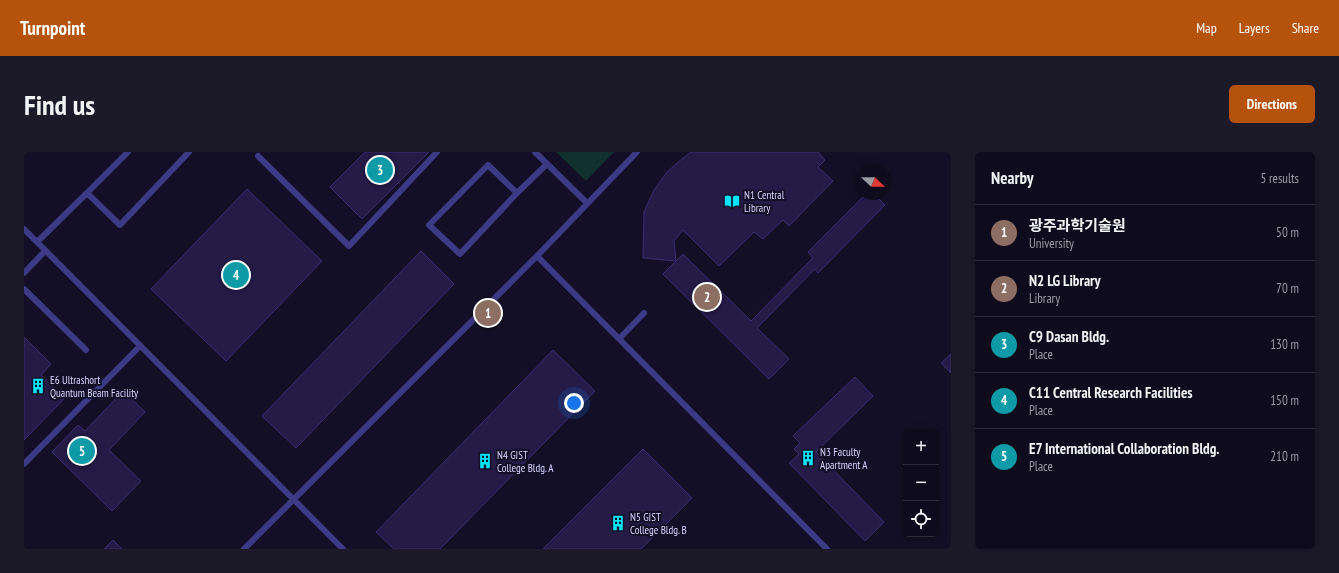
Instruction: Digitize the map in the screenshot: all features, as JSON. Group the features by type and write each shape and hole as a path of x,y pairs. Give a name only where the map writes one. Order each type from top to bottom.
{"lane":[{"path":"37,242 128,152"},
{"path":"87,193 120,225 189,152"},
{"path":"258,156 349,246 438,152"},
{"path":"536,152 587,203"},
{"path":"244,549 537,256 637,152"},
{"path":"517,193 488,165 429,225 460,254 517,193 547,164"},
{"path":"24,229 343,549"},
{"path":"24,273 46,251"},
{"path":"537,256 827,549"},
{"path":"24,289 86,350"},
{"path":"619,338 644,313"},
{"path":"24,464 140,346"}],"green space":[{"path":"556,152 614,152 586,181"}],"building":[{"path":"365,152 429,152 362,219 330,187"},
{"name":"N1 Central Library","path":"691,152 818,152 825,160 818,167 833,181 789,226 783,220 763,239 754,232 719,266 683,230 674,241 676,261 643,258 644,212 654,190 667,172"},
{"path":"247,189 322,261 226,361 151,289"},
{"path":"860,200 880,200 885,205 818,273 815,269 757,328 789,359 769,379 663,274 683,254 751,321 813,258 808,252"},
{"path":"421,251 454,284 296,448 262,416"},
{"name":"E6 Ultrashort Quantum Beam Facility","path":"24,337 51,364 41,375 65,398 24,440"},
{"name":"N4 GIST College Bldg. A","path":"553,350 595,391 440,549 394,549 376,532"},
{"path":"951,354 951,373 941,363"},
{"name":"N3 Faculty Apartment A","path":"855,377 873,396 816,452 884,522 865,541 789,463 799,454 794,449 800,443 793,436"},
{"path":"123,391 145,412 109,450 141,481 112,511 52,452 78,425 85,431"},
{"name":"N5 GIST College Bldg. B","path":"643,449 692,498 641,549 543,549"},
{"path":"113,540 122,549 104,549"}],"place":[{"name":"C9 Dasan Bldg.","path":"380,170"},
{"name":"N1 Central Library","path":"732,201"},
{"name":"C11 Central Research Facilities","path":"236,275"},
{"name":"N2 LG Library","path":"707,297"},
{"name":"광주과학기술원","path":"488,313"},
{"name":"E6 Ultrashort Quantum Beam Facility","path":"38,386"},
{"name":"E7 International Collaboration Bldg.","path":"82,451"},
{"name":"N3 Faculty Apartment A","path":"808,458"},
{"name":"N4 GIST College Bldg. A","path":"485,461"},
{"name":"N5 GIST College Bldg. B","path":"618,523"}]}
